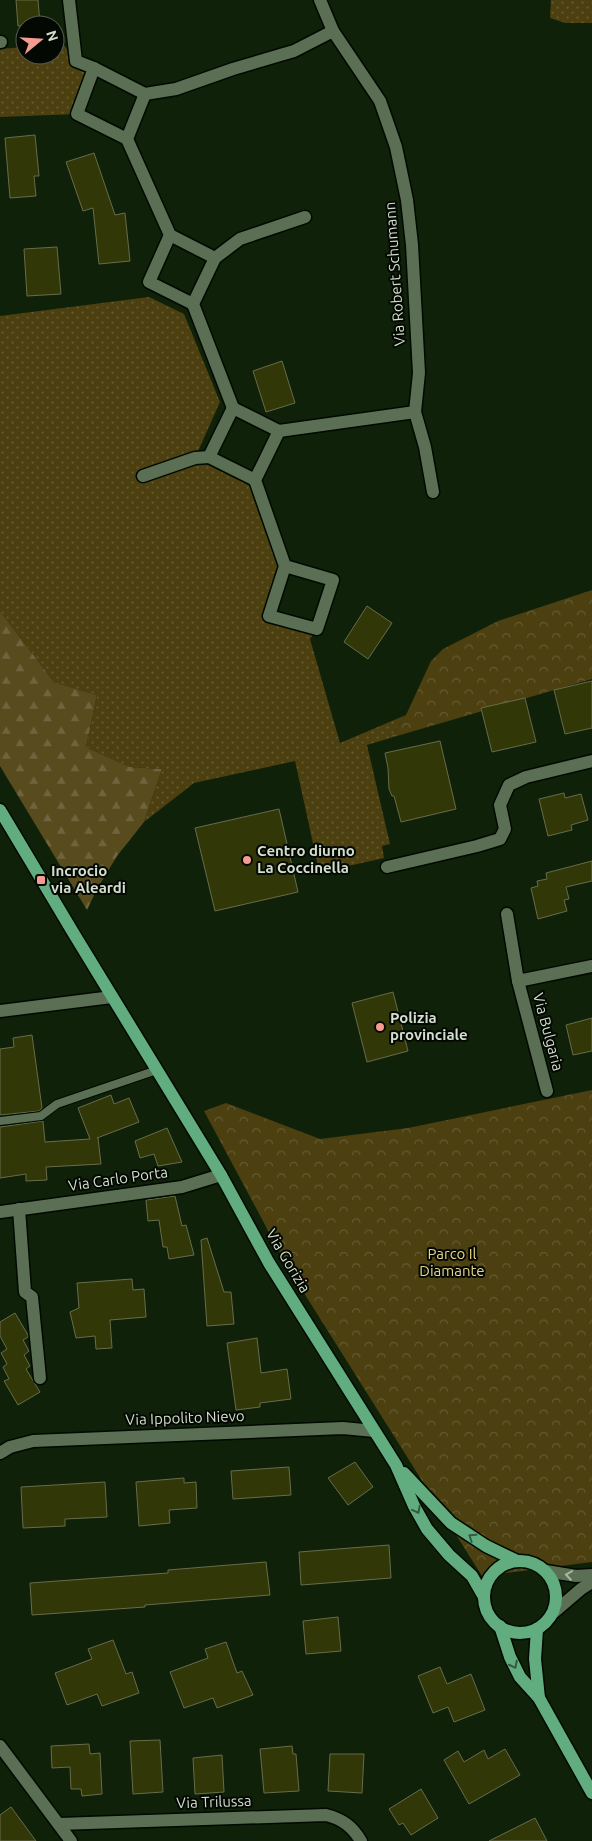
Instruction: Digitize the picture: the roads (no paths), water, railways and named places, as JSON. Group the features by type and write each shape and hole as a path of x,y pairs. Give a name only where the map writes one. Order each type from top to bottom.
{"main road":[{"name":"Via Gorizia","path":"0,810 5,827 112,997 221,1176 269,1263 396,1465 414,1506 427,1529 449,1555 472,1576 484,1597"},
{"name":"Via Gorizia","path":"396,1465 451,1523 486,1546 515,1560"},
{"path":"515,1560 537,1564 546,1571 556,1591 556,1602 553,1613 546,1622 537,1629 526,1633 515,1633 495,1623 488,1614 484,1597 487,1580 494,1571 503,1564 515,1560"},
{"path":"500,1626 510,1657 520,1677 539,1698 592,1793"},
{"path":"537,1629 535,1659 539,1698"}],"street":[{"path":"69,0 76,61 94,68 144,94 176,89 233,69 294,51 333,31"},
{"name":"Via Robert Schumann","path":"320,0 333,31 380,100 396,147 407,200 412,245 418,373 415,412 425,447 433,492"},
{"path":"94,68 77,114 127,139 170,235 215,258"},
{"path":"127,139 144,94"},
{"path":"193,304 215,258 240,239 305,217"},
{"path":"170,235 149,282 193,304 233,408 279,431 415,412"},
{"path":"209,457 233,408"},
{"path":"255,480 279,431"},
{"path":"143,476 195,458 209,457 255,480 285,566 269,616 317,629 333,580 285,566"},
{"path":"386,867 500,839 505,828 500,805 509,785 526,777 592,761"},
{"name":"Via Bulgaria","path":"507,914 518,981 547,1091"},
{"name":"Via Bulgaria","path":"518,981 592,966"},
{"path":"0,1011 112,997"},
{"name":"Via Carlo Porta","path":"0,1212 182,1188 221,1176"},
{"path":"19,1209 25,1292 32,1296 40,1378"},
{"name":"Via Ippolito Nievo","path":"0,1453 10,1447 33,1441 343,1428 374,1431"},
{"path":"546,1571 576,1576 592,1575"},
{"path":"553,1613 592,1582"},
{"path":"0,1746 71,1841"},
{"name":"Via Trilussa","path":"59,1824 326,1815 339,1818 351,1827 361,1841"}],"lane":[{"path":"0,1121 41,1116 57,1104 156,1070"}],"place":[{"name":"Centro diurno La Coccinella","path":"247,860"},
{"name":"Incrocio via Aleardi","path":"41,880"},
{"name":"Polizia provinciale","path":"380,1027"}],"park label":[{"name":"Parco Il Diamante","path":"452,1262"}]}
